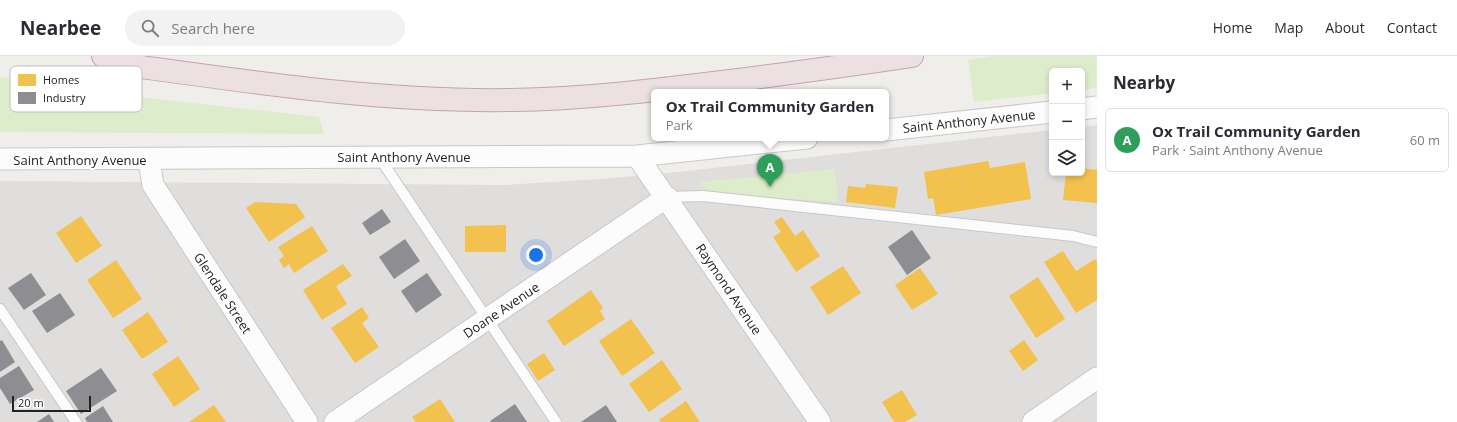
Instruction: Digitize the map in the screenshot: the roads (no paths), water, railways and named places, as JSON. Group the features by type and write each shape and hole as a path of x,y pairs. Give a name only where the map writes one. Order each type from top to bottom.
{"highway":[{"path":"103,56 120,64 135,66"},
{"path":"664,89 912,56"},
{"path":"142,67 314,90 415,98 510,100 578,97 651,90"}],"street":[{"path":"1085,109 1097,107"},
{"name":"Saint Anthony Avenue","path":"889,130 1049,112"},
{"name":"Saint Anthony Avenue","path":"0,159 149,160 637,156 779,141"},
{"name":"Raymond Avenue","path":"637,156 820,422"},
{"name":"Glendale Street","path":"149,160 153,185 307,422"},
{"name":"Doane Avenue","path":"335,422 667,198"},
{"path":"1034,422 1097,378"}],"lane":[{"path":"379,157 556,422"},
{"path":"667,198 703,196 1073,236 1097,242"},
{"path":"0,309 76,422"}],"place":[{"name":"Ox Trail Community Garden","path":"770,187"}]}
